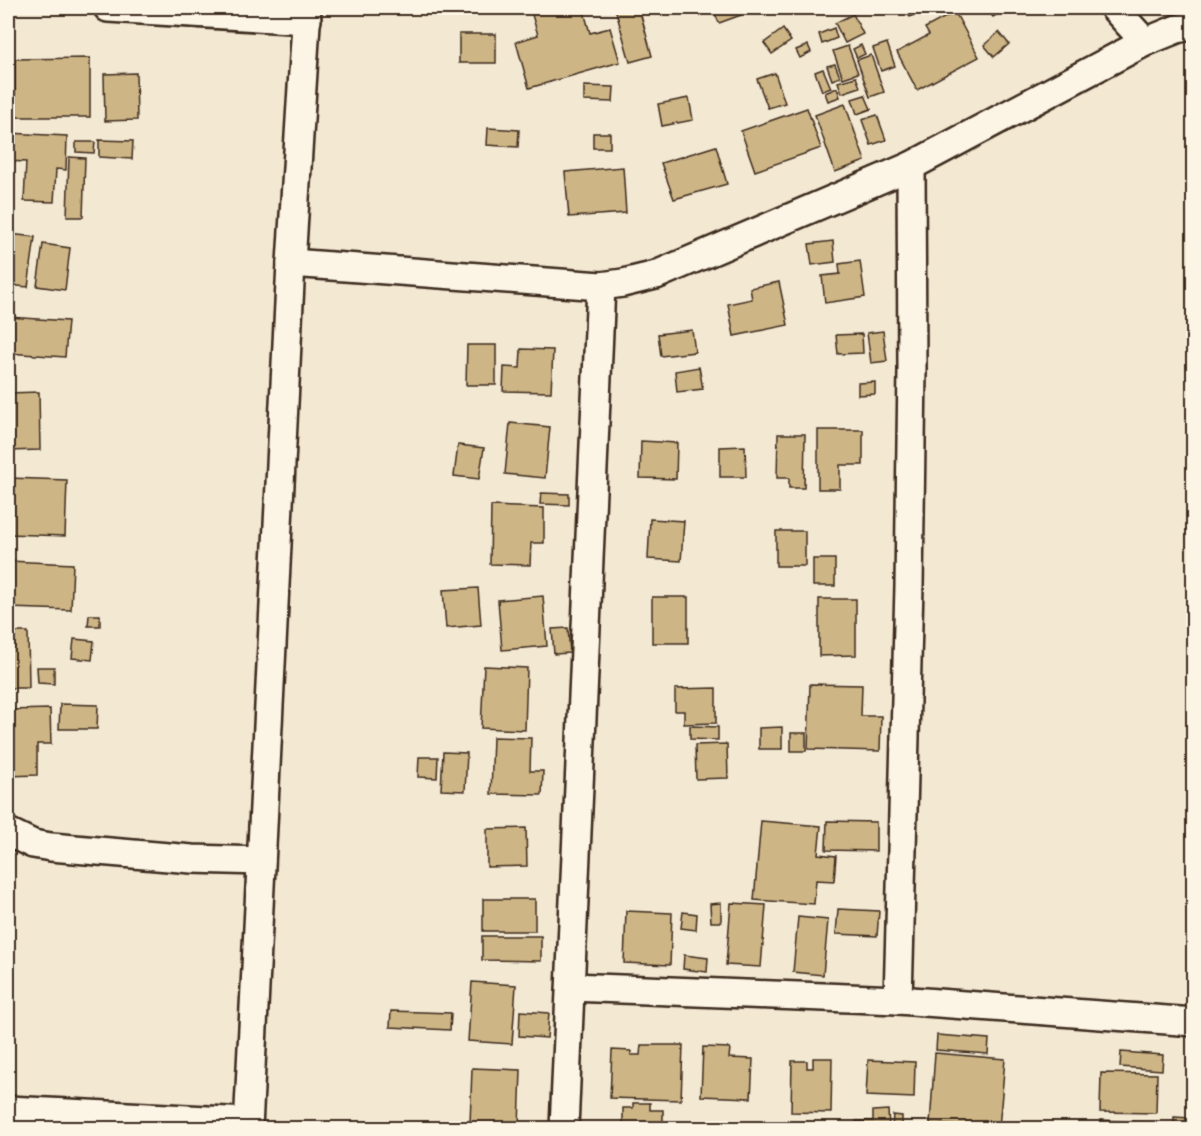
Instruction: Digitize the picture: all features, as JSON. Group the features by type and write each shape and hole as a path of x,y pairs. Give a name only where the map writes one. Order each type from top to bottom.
{"street":[{"path":"8,1110 248,1125 291,263 307,14 108,8"},
{"path":"1114,8 1145,42"},
{"path":"291,263 601,286 656,275 911,166 1145,42 1177,29 1194,26"},
{"path":"898,1000 909,586 912,370 911,166"},
{"path":"564,1128 572,987 601,286"},
{"path":"8,832 33,844 51,848 181,859 261,861"},
{"path":"572,987 898,1000 1194,1022"}],"building":[{"path":"530,8 583,8 590,33 610,28 620,62 529,88 516,42 538,35"},
{"path":"615,8 639,8 652,56 630,62"},
{"path":"738,8 741,15 719,23 713,9"},
{"path":"904,8 925,8 910,17"},
{"path":"986,8 1007,8 993,17"},
{"path":"955,12 979,57 917,90 897,52 929,35 925,28"},
{"path":"853,14 863,34 845,43 835,23"},
{"path":"834,28 837,38 822,44 819,34"},
{"path":"783,29 791,41 772,54 764,43"},
{"path":"999,32 1009,44 994,57 984,45"},
{"path":"459,34 496,34 496,63 459,63"},
{"path":"887,43 895,66 881,71 873,48"},
{"path":"808,45 811,52 800,58 796,50"},
{"path":"861,45 865,54 857,58 853,49"},
{"path":"848,46 858,73 843,78 833,51"},
{"path":"871,55 884,92 870,97 857,60"},
{"path":"90,58 90,117 15,117 15,59"},
{"path":"835,64 840,77 832,80 827,66"},
{"path":"823,69 831,88 822,91 815,72"},
{"path":"136,73 137,120 105,121 104,74"},
{"path":"775,73 785,103 768,108 757,79"},
{"path":"856,77 860,87 842,93 838,82"},
{"path":"584,86 614,87 613,102 584,101"},
{"path":"837,88 840,97 828,101 825,93"},
{"path":"865,95 871,109 857,114 852,99"},
{"path":"689,98 693,120 662,126 658,104"},
{"path":"845,104 865,161 835,172 815,115"},
{"path":"807,108 821,148 755,171 741,131"},
{"path":"877,115 886,140 871,145 862,120"},
{"path":"488,128 519,130 518,147 487,145"},
{"path":"8,133 67,136 66,170 56,169 54,202 24,201 26,162 8,161"},
{"path":"593,133 610,133 610,148 593,148"},
{"path":"99,140 133,141 132,159 99,157"},
{"path":"76,142 95,142 94,153 76,152"},
{"path":"716,146 727,184 674,199 661,163"},
{"path":"69,157 85,158 83,217 67,217"},
{"path":"623,167 626,213 569,217 565,172"},
{"path":"9,234 35,237 28,287 8,285"},
{"path":"833,241 835,262 812,265 809,244"},
{"path":"43,244 70,248 65,290 37,286"},
{"path":"860,261 865,297 825,303 822,276 840,274 839,264"},
{"path":"779,282 788,325 734,336 728,304 752,299 750,288"},
{"path":"8,317 68,321 65,357 8,353"},
{"path":"692,330 695,352 661,356 658,334"},
{"path":"883,331 887,361 871,363 867,333"},
{"path":"862,334 863,353 838,354 836,335"},
{"path":"467,345 496,345 496,385 466,385"},
{"path":"521,349 553,350 551,392 503,391 504,367 520,368"},
{"path":"699,367 703,389 677,392 675,371"},
{"path":"875,382 875,394 858,395 858,383"},
{"path":"39,392 40,450 8,451 8,393"},
{"path":"510,423 550,427 545,478 505,474"},
{"path":"818,430 863,430 863,465 840,465 840,489 818,489"},
{"path":"778,434 805,434 804,488 789,488 789,478 777,478"},
{"path":"641,441 677,443 676,479 640,478"},
{"path":"458,445 484,448 479,479 454,476"},
{"path":"745,446 746,477 720,477 720,447"},
{"path":"8,478 67,480 65,536 8,534"},
{"path":"541,493 569,494 569,505 540,504"},
{"path":"491,506 544,508 544,543 531,543 530,565 490,564"},
{"path":"650,519 684,521 681,561 648,559"},
{"path":"776,531 805,531 805,566 776,566"},
{"path":"813,559 835,559 835,586 813,586"},
{"path":"8,561 73,564 71,610 8,608"},
{"path":"478,588 481,625 446,628 443,590"},
{"path":"543,596 547,646 502,650 498,600"},
{"path":"652,597 688,597 688,643 652,643"},
{"path":"819,599 856,599 856,655 819,656"},
{"path":"89,615 100,615 100,626 88,626"},
{"path":"568,628 570,653 554,654 552,629"},
{"path":"8,632 28,632 29,688 8,688"},
{"path":"74,639 94,641 92,660 72,658"},
{"path":"484,666 527,668 525,730 481,728"},
{"path":"37,667 54,667 54,684 38,683"},
{"path":"810,684 862,685 861,716 881,716 880,751 808,749"},
{"path":"716,688 716,723 684,724 684,711 675,711 675,689"},
{"path":"60,704 98,705 97,729 59,729"},
{"path":"50,709 51,744 37,744 37,775 8,776 8,710"},
{"path":"690,726 718,727 718,740 690,739"},
{"path":"782,727 782,749 759,749 759,728"},
{"path":"791,733 806,733 806,751 791,751"},
{"path":"493,737 531,738 530,771 543,771 542,795 491,794"},
{"path":"727,744 728,778 696,779 695,745"},
{"path":"443,752 467,753 465,791 441,790"},
{"path":"419,757 438,757 437,778 418,777"},
{"path":"761,821 821,826 818,854 836,856 834,881 816,880 814,904 754,900"},
{"path":"827,821 876,822 876,851 826,850"},
{"path":"526,828 527,866 487,867 487,829"},
{"path":"483,899 535,899 535,931 483,931"},
{"path":"721,903 721,922 711,922 710,904"},
{"path":"731,903 766,905 761,967 726,965"},
{"path":"838,909 879,911 877,936 836,934"},
{"path":"626,911 672,913 670,965 624,963"},
{"path":"683,912 697,914 696,930 681,928"},
{"path":"798,917 828,920 823,975 793,972"},
{"path":"482,936 541,936 541,961 482,960"},
{"path":"684,955 708,958 707,972 683,969"},
{"path":"472,982 516,985 512,1044 468,1041"},
{"path":"391,1011 451,1013 450,1030 390,1027"},
{"path":"520,1011 549,1013 547,1038 519,1036"},
{"path":"937,1035 989,1039 988,1054 936,1050"},
{"path":"641,1045 683,1045 681,1100 610,1098 612,1050 631,1051 631,1055 640,1055"},
{"path":"703,1047 730,1048 729,1058 753,1059 751,1098 701,1096"},
{"path":"1121,1052 1163,1055 1162,1070 1120,1067"},
{"path":"935,1053 1005,1059 999,1128 930,1124"},
{"path":"813,1058 832,1058 831,1113 791,1112 792,1061 807,1061 807,1068 813,1068"},
{"path":"868,1060 915,1062 914,1098 866,1096"},
{"path":"472,1068 521,1070 519,1126 470,1124"},
{"path":"1101,1073 1157,1074 1156,1113 1100,1112"},
{"path":"633,1103 650,1103 650,1110 663,1110 663,1128 623,1128 623,1108 633,1108"},
{"path":"888,1110 889,1128 856,1128 856,1121 873,1121 873,1111"},
{"path":"893,1115 902,1116 902,1128 892,1128"},
{"path":"1174,1117 1190,1118 1189,1128 1174,1128"},
{"path":"1101,1120 1153,1123 1153,1128 1101,1128"}]}
